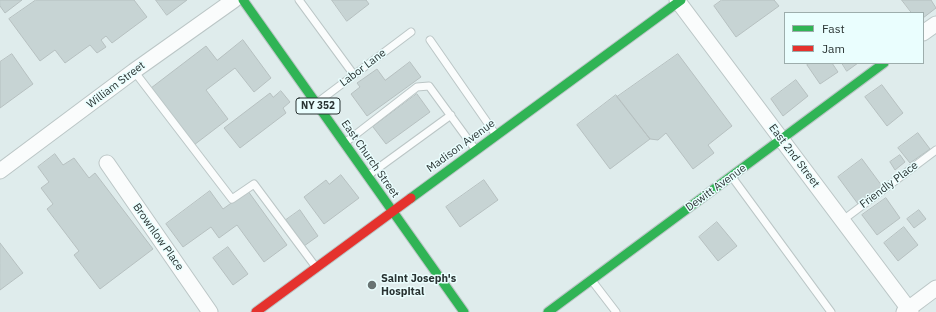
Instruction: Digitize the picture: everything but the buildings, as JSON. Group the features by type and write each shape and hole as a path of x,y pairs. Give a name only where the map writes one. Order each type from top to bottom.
{"main road":[{"name":"East Church Street","path":"243,0 464,312"},
{"name":"Madison Avenue","path":"256,312 679,1"},
{"name":"Dewitt Avenue","path":"548,312 883,64"}],"street":[{"name":"William Street","path":"0,171 134,71 234,0"},
{"name":"East 2nd Street","path":"679,1 843,220 908,311"},
{"path":"924,32 936,24"},
{"name":"Brownlow Place","path":"107,163 210,312"},
{"path":"908,311 936,288"}],"lane":[{"path":"299,0 354,75"},
{"name":"Labor Lane","path":"316,103 411,32"},
{"path":"430,40 496,135"},
{"path":"134,71 232,199 254,184 316,268"},
{"path":"344,143 417,87 429,86 476,150"},
{"path":"367,176 451,115"},
{"name":"Friendly Place","path":"843,220 936,150"},
{"path":"732,177 831,312"},
{"path":"591,280 616,312"}],"traffic: fast":[{"path":"243,0 464,312"},
{"path":"411,198 681,0"},
{"path":"548,312 883,64"}],"traffic: jam":[{"path":"256,312 411,198"}],"place":[{"name":"Saint Joseph's Hospital","path":"372,285"}]}
